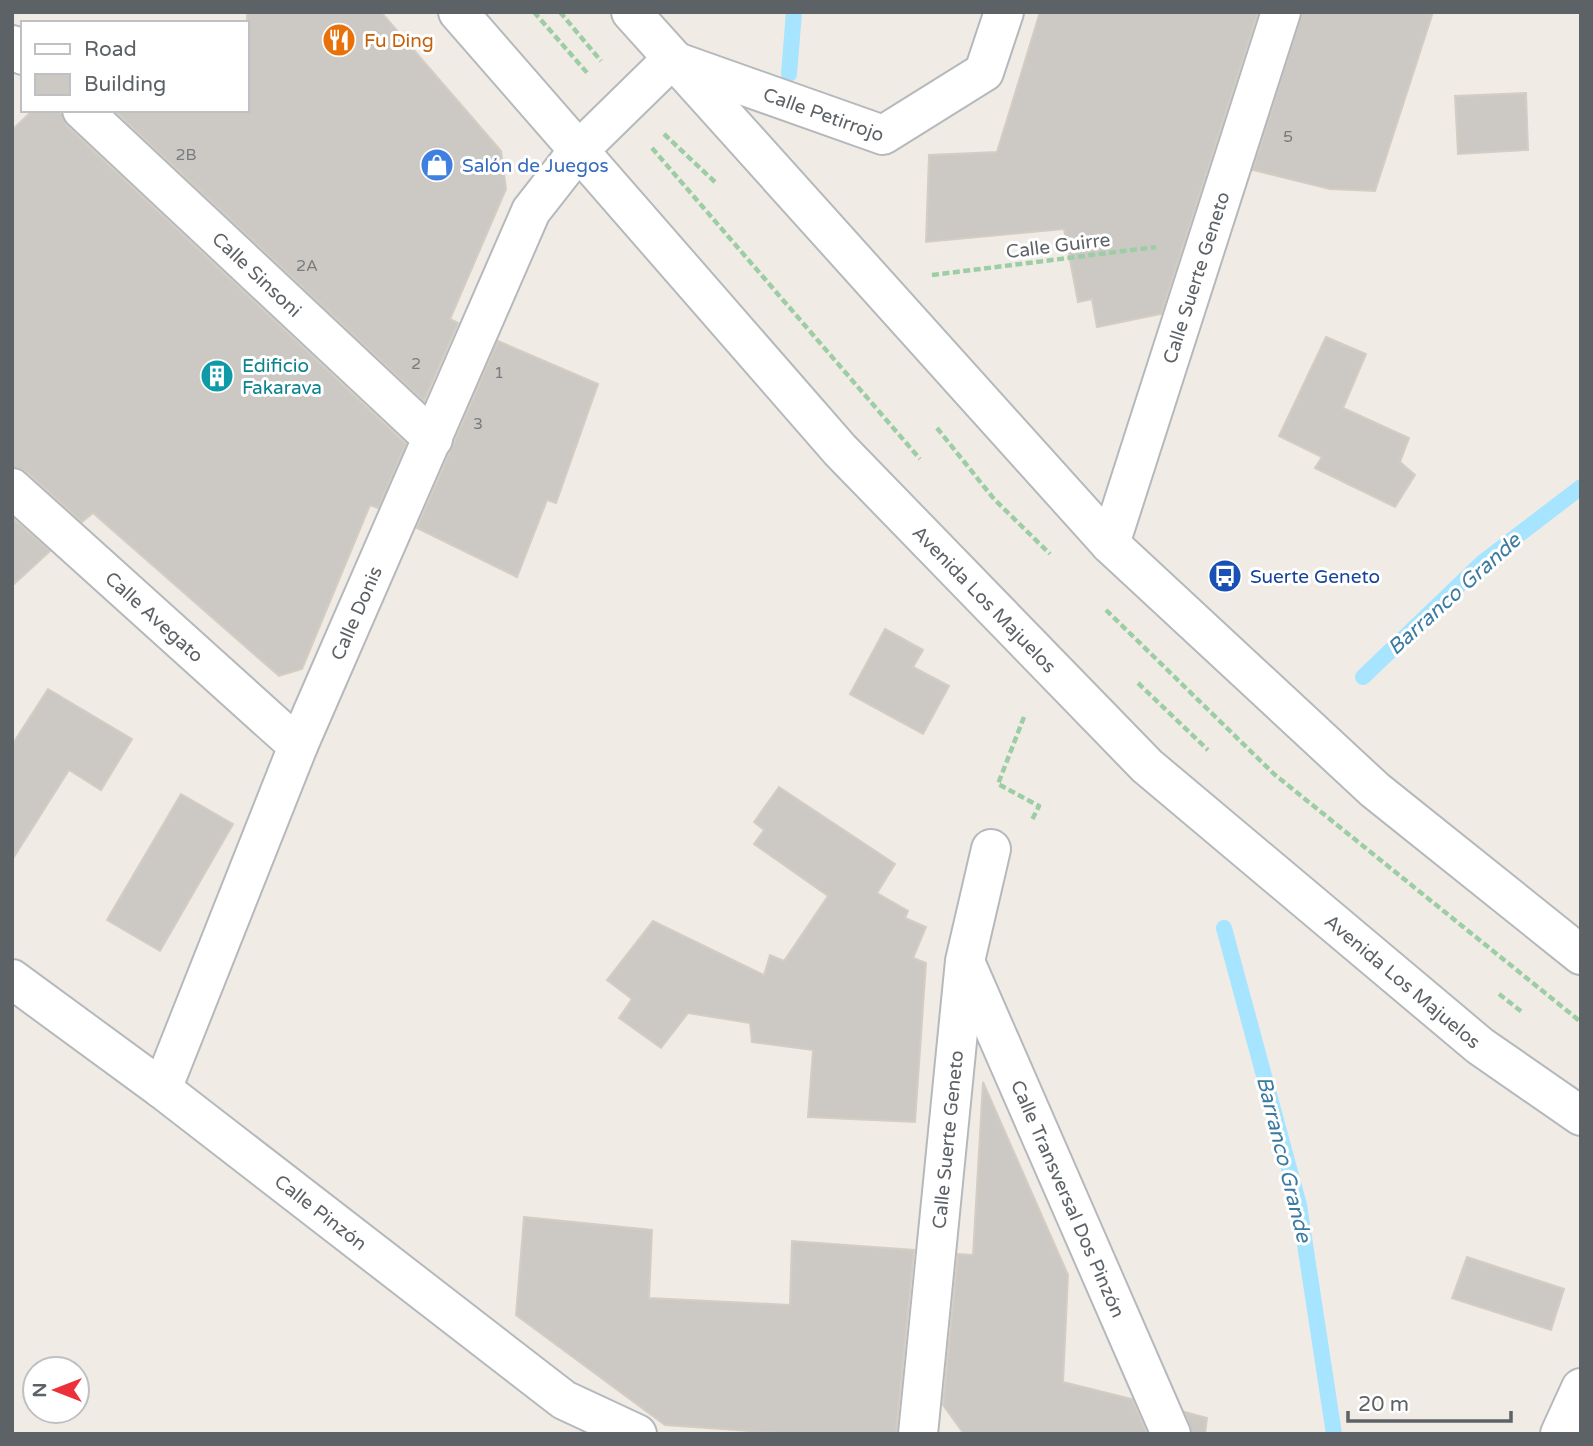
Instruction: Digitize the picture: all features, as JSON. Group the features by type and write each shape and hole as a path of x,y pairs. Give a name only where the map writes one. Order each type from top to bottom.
{"street":[{"name":"Avenida Los Majuelos","path":"458,12 840,450 1147,766 1480,1046 1581,1116"},
{"path":"631,12 671,60 1110,544 1375,790 1581,955"},
{"name":"Calle Petirrojo","path":"671,60 883,135 984,72 1004,12"},
{"name":"Calle Suerte Geneto","path":"1110,544 1281,12"},
{"name":"Calle Donis","path":"162,1089 298,746 531,211 578,151 671,60"},
{"name":"Calle Sinsoni","path":"84,112 433,439"},
{"name":"Calle Avegato","path":"12,488 298,746"},
{"name":"Calle Suerte Geneto","path":"918,1434 965,961 991,849"},
{"name":"Calle Transversal Dos Pinzón","path":"965,961 1171,1434"},
{"name":"Calle Pinzón","path":"12,979 162,1089 564,1400 637,1434"},
{"path":"1560,1434 1581,1388"}],"path":[{"path":"534,12 925,464"},
{"name":"Calle Guirre","path":"932,275 1161,246"},
{"path":"1135,680 1214,755"},
{"path":"1018,822 1030,825 1039,806 998,784 1024,717"},
{"path":"1488,986 1529,1018"}],"building":[{"path":"247,12 381,12 501,151 506,189 450,319 458,323 424,401 116,112 248,112"},
{"path":"1040,12 1258,12 1161,314 1097,327 1092,299 1078,302 1064,229 926,242 929,155 997,152"},
{"path":"1302,12 1433,12 1375,191 1330,189 1253,170"},
{"path":"1526,93 1528,150 1458,154 1455,96"},
{"path":"31,112 62,112 67,126 406,444 378,508 370,505 302,669 279,676 93,513 82,522 27,472 12,467 12,130"},
{"path":"1326,337 1366,354 1343,408 1409,438 1400,462 1415,475 1395,507 1315,468 1322,457 1279,436"},
{"path":"498,341 598,384 556,503 547,500 517,577 417,528"},
{"path":"12,518 50,551 12,586"},
{"path":"885,629 923,650 913,667 949,686 923,734 850,694"},
{"path":"48,689 132,739 101,790 69,770 12,860 12,745"},
{"path":"779,787 895,864 877,893 908,911 905,918 926,927 913,958 926,963 915,1122 808,1117 813,1050 752,1042 750,1023 688,1013 661,1048 619,1018 632,999 607,980 653,921 764,975 770,955 784,961 828,896 754,844 764,830 754,822"},
{"path":"181,794 233,824 160,951 107,920"},
{"path":"983,1082 1068,1275 1063,1382 1132,1399 1147,1434 964,1434 943,1405 958,1254 973,1255"},
{"path":"524,1217 652,1230 649,1298 790,1305 792,1241 914,1250 896,1434 793,1434 665,1425 516,1315"},
{"path":"1467,1257 1564,1289 1551,1330 1452,1298"},
{"path":"1185,1412 1207,1418 1205,1434 1192,1434"}],"waterway":[{"path":"789,74 794,12"},
{"name":"Barranco Grande","path":"1363,677 1483,562 1581,487"},
{"name":"Barranco Grande","path":"1224,928 1299,1205 1334,1434"}],"place":[{"name":"Fu Ding","path":"339,40"},
{"name":"Salón de Juegos","path":"437,165"},
{"name":"Edificio Fakarava","path":"217,376"},
{"name":"Suerte Geneto","path":"1225,576"}]}
